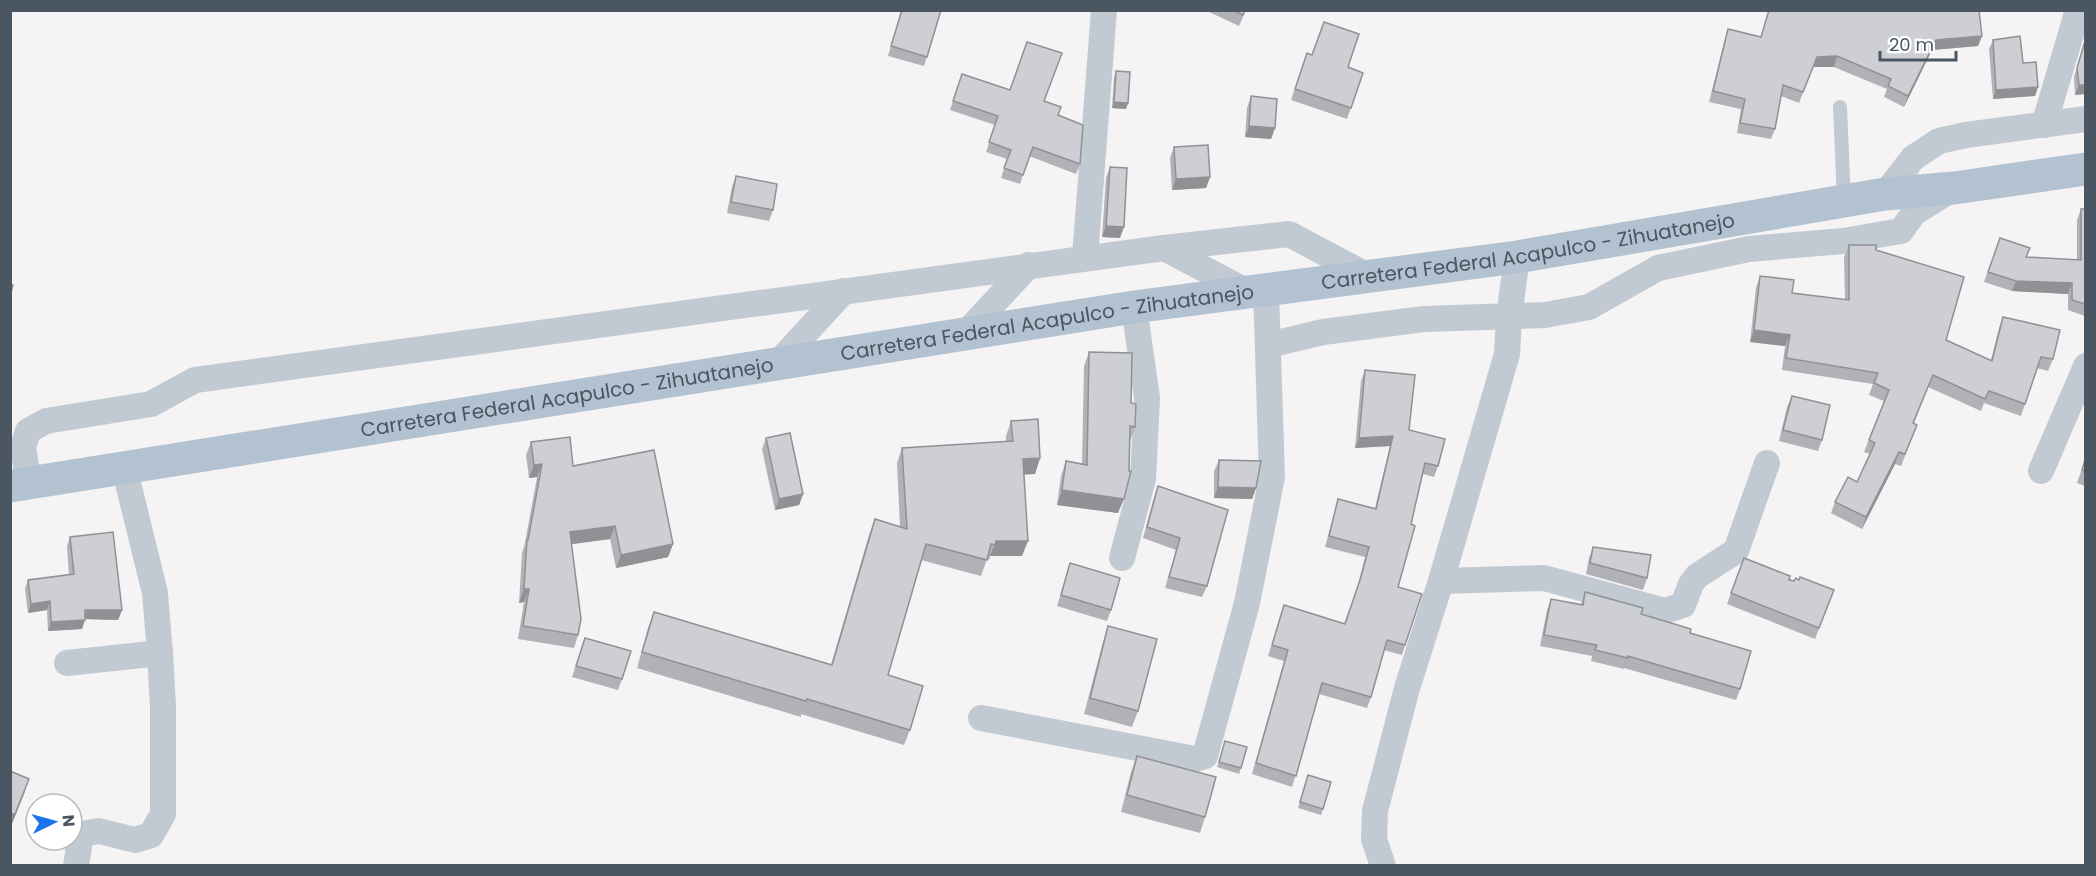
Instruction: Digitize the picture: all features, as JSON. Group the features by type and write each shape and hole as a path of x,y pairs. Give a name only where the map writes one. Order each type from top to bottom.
{"main road":[{"name":"Carretera Federal Acapulco - Zihuatanejo","path":"20,485 1134,308 1517,257 1885,194 1954,188 2085,170"}],"street":[{"path":"1085,257 1104,10"},
{"path":"2044,125 2078,10"},
{"path":"1885,194 1913,158 1939,141 1966,135 2085,119"},
{"path":"1268,345 1323,332 1424,319 1545,315 1589,308 1658,268 1749,249 1844,241 1901,231 1914,213 1954,188"},
{"path":"20,485 23,447 28,431 46,421 151,404 195,380 1085,257 1289,234 1370,277"},
{"path":"981,718 1195,759 1205,756 1247,603 1272,477 1268,345 1257,291 1164,248"},
{"path":"1383,866 1374,839 1375,811 1407,688 1441,581 1507,354 1509,317 1517,257"},
{"path":"965,334 1029,265"},
{"path":"777,364 844,291"},
{"path":"1122,558 1143,479 1147,398 1134,308"},
{"path":"2041,471 2085,366"},
{"path":"1441,581 1544,578 1665,611 1683,605 1691,584 1697,576 1736,551 1767,463"},
{"path":"76,866 80,840 87,833 99,831 135,840 151,835 163,814 163,706 155,593 124,467"},
{"path":"67,663 160,653"}],"lane":[{"path":"1840,107 1844,201"}],"building":[{"path":"902,10 941,10 927,57 891,46"},
{"path":"1233,10 1245,10 1243,15"},
{"path":"1769,10 1979,10 1982,36 1936,40 1908,96 1888,86 1891,79 1837,56 1817,57 1803,92 1783,85 1775,129 1740,123 1745,99 1713,91 1728,29 1761,37"},
{"path":"1324,22 1359,34 1348,67 1363,73 1351,108 1295,89 1307,53 1312,55"},
{"path":"2020,36 2023,63 2036,62 2038,87 1996,90 1993,40"},
{"path":"1027,42 1062,53 1044,101 1061,107 1058,115 1083,125 1080,164 1033,147 1023,175 1004,168 1011,150 989,142 998,116 953,101 962,74 1010,90"},
{"path":"2084,44 2085,85 2079,85 2077,68"},
{"path":"1116,71 1130,72 1128,103 1114,102"},
{"path":"1251,96 1277,99 1275,128 1249,126"},
{"path":"1208,145 1210,177 1176,179 1174,147"},
{"path":"1110,167 1127,168 1124,227 1106,226"},
{"path":"736,176 777,184 773,210 731,202"},
{"path":"2081,209 2085,209 2085,304 2072,300 2072,283 2016,281 1988,272 2000,238 2030,248 2026,257 2081,260"},
{"path":"1849,245 1876,245 1876,250 1964,277 1946,340 1992,361 2003,317 2060,330 2053,359 2041,357 2025,404 1989,391 1985,399 1933,375 1913,423 1917,425 1905,454 1899,452 1866,517 1835,502 1848,477 1857,482 1875,443 1869,440 1889,390 1874,383 1878,373 1786,358 1790,335 1754,330 1760,276 1794,280 1792,293 1849,300"},
{"path":"1089,352 1132,353 1131,403 1136,404 1135,427 1130,426 1129,471 1131,471 1124,499 1062,490 1066,461 1087,465"},
{"path":"1365,370 1415,375 1409,430 1445,439 1438,466 1425,463 1411,524 1415,526 1398,587 1422,594 1405,645 1387,640 1371,697 1322,683 1296,776 1256,763 1288,650 1272,645 1284,605 1345,624 1361,577 1369,547 1329,536 1338,499 1376,509 1393,436 1359,438"},
{"path":"1792,396 1830,405 1822,440 1783,430"},
{"path":"1038,419 1040,458 1023,459 1028,541 996,541 995,545 991,544 987,560 926,544 888,675 923,686 910,730 642,652 654,612 832,665 875,519 907,529 902,448 1013,441 1011,421"},
{"path":"790,433 803,494 779,499 766,438"},
{"path":"570,437 573,466 654,450 673,544 621,555 615,526 570,532 581,619 578,635 523,626 529,589 524,589 527,540 542,464 534,465 531,442"},
{"path":"1219,460 1261,461 1256,488 1218,487"},
{"path":"1158,486 1228,510 1207,586 1169,577 1180,538 1147,527"},
{"path":"113,532 122,610 85,610 85,620 51,622 50,601 31,604 28,580 74,574 70,537"},
{"path":"1593,547 1651,555 1647,578 1590,563"},
{"path":"1744,558 1790,576 1789,580 1794,581 1796,578 1799,580 1800,577 1834,590 1819,628 1731,593"},
{"path":"1070,563 1120,578 1111,610 1061,595"},
{"path":"1585,592 1643,608 1641,614 1691,629 1690,633 1751,651 1740,689 1628,656 1628,658 1595,650 1597,645 1544,635 1551,599 1583,605"},
{"path":"1108,626 1157,639 1138,711 1090,698"},
{"path":"585,638 631,651 622,679 576,666"},
{"path":"1225,741 1247,747 1241,768 1219,762"},
{"path":"1137,756 1216,777 1205,817 1127,795"},
{"path":"10,771 29,779 15,814 10,814"},
{"path":"1308,775 1331,782 1323,809 1300,802"}]}
